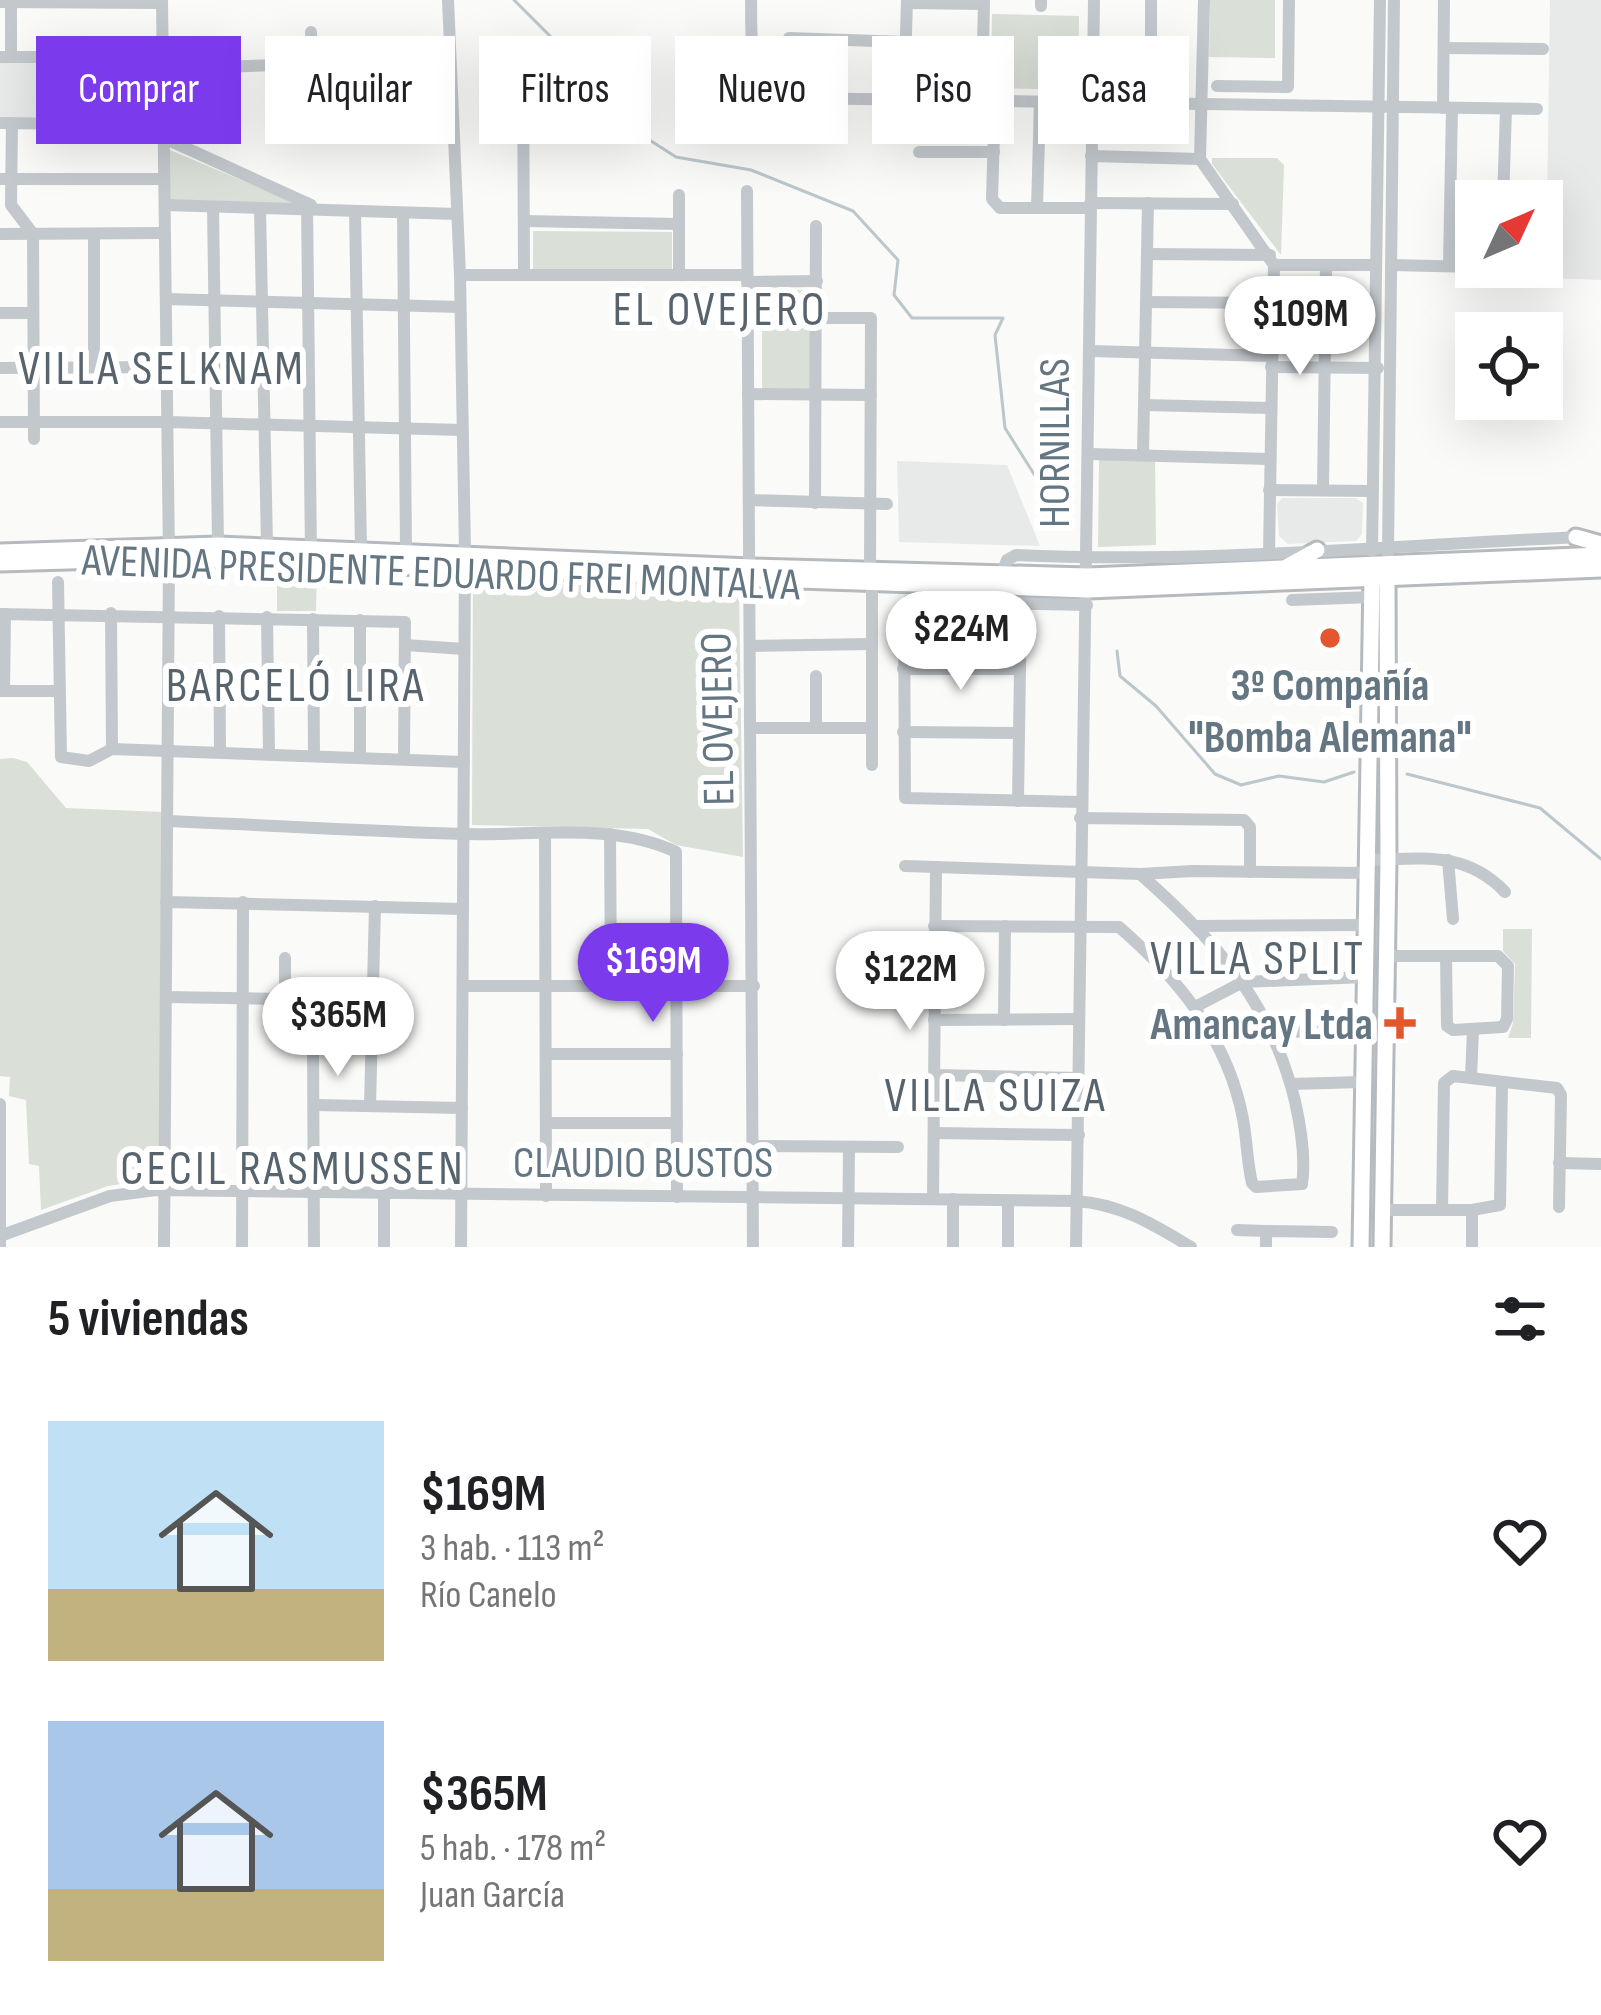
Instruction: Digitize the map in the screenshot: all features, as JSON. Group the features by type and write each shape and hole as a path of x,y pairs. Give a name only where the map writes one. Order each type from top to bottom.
{"main road":[{"path":"1576,537 1601,540"},
{"name":"AVENIDA PRESIDENTE EDUARDO FREI MONTALVA","path":"0,562 218,544 267,546 311,556 406,551 465,560"},
{"path":"1282,569 1317,550"},
{"name":"AVENIDA PRESIDENTE EDUARDO FREI MONTALVA","path":"0,552 169,551 1088,582 1601,555"},
{"name":"AVENIDA PRESIDENTE EDUARDO FREI MONTALVA","path":"871,578 1002,573 1088,582 1378,566 1601,568"},
{"path":"1360,1247 1372,597 1378,566"},
{"path":"1378,566 1388,860 1382,1247"}],"street":[{"path":"448,0 449,36"},
{"path":"751,0 756,70 773,92 789,98 872,99"},
{"name":"HORNILLAS","path":"1093,36 1094,0"},
{"path":"1151,0 1151,36"},
{"path":"1204,0 1200,159 1272,260 1269,552"},
{"path":"1217,86 1288,87 1289,0"},
{"path":"1380,0 1386,108"},
{"path":"1378,566 1388,545 1382,369 1386,108 1394,0"},
{"path":"1444,0 1449,265"},
{"path":"36,58 5,57 7,1 162,1 163,36"},
{"path":"906,36 907,2 984,2 983,36"},
{"path":"311,32 311,36"},
{"path":"1444,47 1543,49"},
{"path":"1189,105 1537,110"},
{"path":"1504,180 1506,109"},
{"path":"34,439 33,234 12,211 6,179 6,123 36,125"},
{"path":"164,144 169,551 164,1247"},
{"path":"187,144 323,210 457,214"},
{"path":"453,144 465,560 461,1247"},
{"path":"524,144 524,274"},
{"path":"993,144 992,199 1000,208 1233,204"},
{"path":"1037,208 1039,144"},
{"name":"HORNILLAS","path":"1076,1247 1091,144"},
{"path":"919,152 994,152"},
{"path":"1091,156 1200,159"},
{"path":"6,179 164,179"},
{"name":"EL OVEJERO","path":"746,191 754,1247"},
{"path":"679,195 679,275"},
{"path":"1143,455 1148,203"},
{"path":"165,205 308,206"},
{"path":"308,206 311,556"},
{"path":"213,207 218,544"},
{"path":"260,208 267,546"},
{"path":"355,211 361,550"},
{"path":"403,213 406,551"},
{"path":"524,221 679,224"},
{"path":"815,503 816,226"},
{"path":"0,234 165,233"},
{"path":"94,234 94,368"},
{"path":"1147,254 1326,266 1455,265"},
{"path":"1322,490 1326,266"},
{"path":"460,275 679,275 817,281"},
{"path":"166,299 460,307"},
{"path":"1146,302 1272,303"},
{"path":"0,313 33,313"},
{"path":"815,318 872,318 872,765"},
{"path":"1090,351 1382,369"},
{"path":"0,368 166,367"},
{"path":"1378,566 1373,490 1382,369"},
{"path":"748,394 871,395"},
{"path":"1144,405 1270,408"},
{"path":"0,422 462,430"},
{"path":"1089,454 1269,459"},
{"path":"1269,490 1373,490"},
{"path":"749,500 887,504"},
{"path":"1388,545 1576,537"},
{"name":"AVENIDA PRESIDENTE EDUARDO FREI MONTALVA","path":"903,669 907,602 1021,604 1088,582 1269,552 1317,550 1378,566"},
{"path":"58,582 61,757 88,761 112,748 464,761"},
{"path":"1292,600 1372,597"},
{"path":"1018,801 1021,604"},
{"path":"57,691 2,691 2,614 406,622 404,759"},
{"path":"111,614 112,748"},
{"path":"219,616 220,752"},
{"path":"267,617 268,753"},
{"path":"313,619 314,755"},
{"path":"360,620 360,757"},
{"path":"751,646 872,644"},
{"path":"405,645 464,649"},
{"path":"1019,669 903,669 905,798 1080,802"},
{"path":"815,676 816,728"},
{"path":"752,728 872,728"},
{"path":"903,732 1018,734"},
{"path":"1080,818 1244,820 1250,827 1250,872"},
{"path":"167,821 463,834 610,834 646,838 676,853 677,1197"},
{"path":"610,834 610,986"},
{"path":"545,835 546,1196"},
{"path":"1448,860 1453,919"},
{"path":"905,866 1140,874 1448,860 1468,864 1504,892"},
{"path":"933,1199 935,867"},
{"path":"934,926 1119,927 1197,1006 1236,1093 1252,1183 1256,1187 1302,1184 1300,1122 1271,1032 1244,982 1198,926 1140,874"},
{"path":"166,902 463,908"},
{"path":"242,1247 243,902"},
{"path":"370,1106 375,906"},
{"path":"1198,926 1365,925"},
{"path":"1004,1020 1005,926"},
{"path":"1387,956 1446,956 1504,960 1508,966 1505,1026 1474,1030 1447,1026 1446,956"},
{"path":"285,958 285,999 300,1015 313,1045 314,1247"},
{"path":"1197,1006 1244,982 1365,976"},
{"path":"463,986 754,986"},
{"path":"166,997 285,999"},
{"path":"934,1020 1078,1019"},
{"path":"1471,1077 1474,1030"},
{"path":"1271,1032 1363,1031"},
{"path":"546,1054 676,1054"},
{"path":"935,1075 1078,1078"},
{"path":"1442,1209 1444,1084 1450,1077 1557,1088 1561,1095 1559,1207"},
{"path":"1291,1084 1362,1082"},
{"path":"1382,1210 1497,1208 1502,1201 1502,1084"},
{"path":"0,1246 1,1104"},
{"path":"315,1106 462,1108"},
{"path":"546,1123 677,1123"},
{"path":"934,1133 1078,1136"},
{"path":"754,1146 898,1147"},
{"path":"848,1247 849,1147"},
{"path":"1559,1162 1601,1164"},
{"name":"CLAUDIO BUSTOS","path":"0,1236 110,1196 164,1190 1076,1201 1102,1203 1133,1214 1191,1247"},
{"path":"384,1195 384,1247"},
{"path":"953,1199 953,1247"},
{"path":"1007,1201 1008,1247"},
{"path":"1472,1210 1472,1247"},
{"path":"1237,1230 1332,1232"},
{"path":"1266,1232 1266,1247"}],"shaded area":[{"path":"1210,0 1275,0 1275,58 1209,57"},
{"path":"1550,0 1601,0 1601,280 1563,279 1563,180 1547,180"},
{"path":"992,14 1079,16 1079,36 1038,36 1038,89 1014,89 1014,36 992,36"},
{"path":"0,60 36,60 36,117 0,118"},
{"path":"165,148 303,206 163,203"},
{"path":"1212,158 1277,158 1284,165 1281,255 1212,164"},
{"path":"533,231 672,232 672,271 533,271"},
{"path":"762,290 810,290 810,389 762,389"},
{"path":"1099,459 1155,459 1156,545 1098,547"},
{"path":"897,461 1007,465 1040,546 899,542"},
{"path":"1282,498 1356,498 1363,503 1362,534 1356,541 1288,544 1279,536 1277,504"},
{"path":"277,573 317,573 316,611 277,611"},
{"path":"473,576 739,588 743,857 676,845 648,829 472,825"},
{"path":"0,759 27,762 66,808 162,812 162,1162 158,1178 108,1186 41,1210 39,1166 29,1164 26,1100 9,1096 10,1077 0,1076"},
{"path":"1503,929 1532,929 1531,1038 1508,1038 1515,964 1503,951"}],"waterway":[{"path":"514,0 582,68 612,116 676,157 751,170 853,211 898,260 894,295 912,318 1003,318 995,335 1005,428 1046,493"},
{"path":"1117,651 1120,676 1156,706 1215,774 1241,785 1279,776 1324,782 1354,772"},
{"path":"1407,774 1540,808 1601,859"}],"place":[{"name":"3º Compañía \"Bomba Alemana\"","path":"1330,638"},
{"name":"Amancay Ltda","path":"1400,1023"}],"district":[{"name":"EL OVEJERO","path":"720,308"},
{"name":"VILLA SELKNAM","path":"162,367"},
{"name":"BARCELÓ LIRA","path":"296,684"},
{"name":"VILLA SPLIT","path":"1258,957"},
{"name":"VILLA SUIZA","path":"996,1094"},
{"name":"CECIL RASMUSSEN","path":"293,1167"}]}
